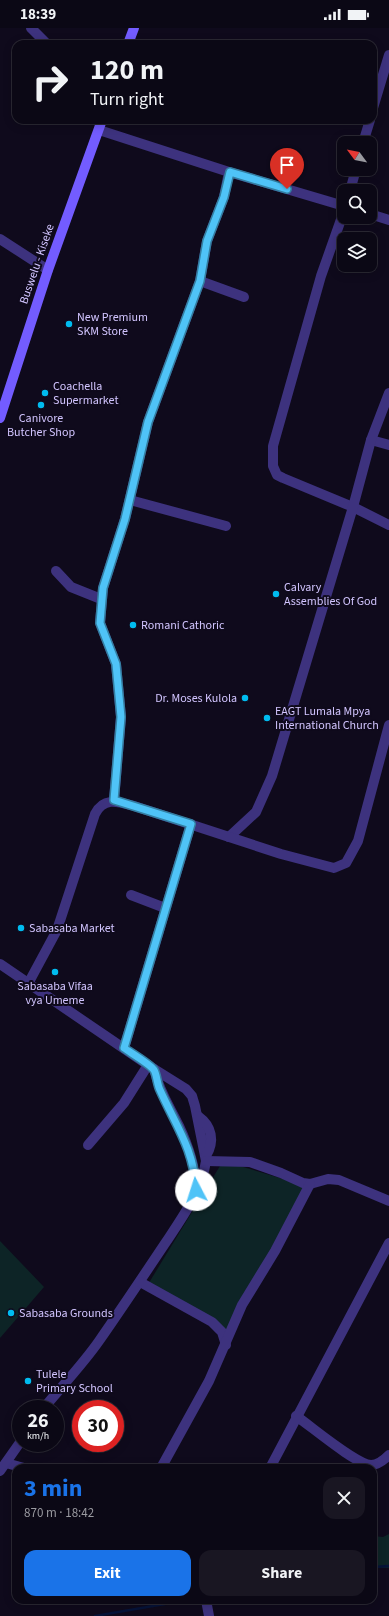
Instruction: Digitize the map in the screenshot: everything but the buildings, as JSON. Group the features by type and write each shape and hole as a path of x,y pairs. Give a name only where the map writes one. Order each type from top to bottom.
{"main road":[{"path":"130,40 134,28"},
{"name":"Buswelu - Kiseke","path":"0,418 48,270 100,125"}],"street":[{"path":"31,28 43,40"},
{"path":"377,95 389,55"},
{"path":"365,136 369,124"},
{"path":"100,125 230,172 337,204"},
{"path":"114,800 121,717 116,664 100,623 101,600 106,574 130,500 150,416 200,281 207,241 224,197 230,172"},
{"path":"377,216 389,220"},
{"path":"339,224 321,276 298,363 284,404 273,446 272,458 277,475 353,507 389,525"},
{"path":"0,239 48,270"},
{"path":"200,281 244,297"},
{"path":"229,837 247,822 256,812 263,799 287,729 318,620 353,507 371,440 389,393"},
{"path":"371,440 389,445"},
{"path":"130,500 226,526"},
{"path":"56,571 71,587 101,600"},
{"path":"29,982 57,930 97,810 105,802 114,800 313,864 334,868 346,863 358,841 389,725"},
{"path":"124,1048 191,824"},
{"path":"131,895 165,908"},
{"path":"0,964 29,982 151,1067 186,1089 192,1096 198,1116 206,1159 205,1169 196,1190 140,1282 99,1342 51,1400"},
{"path":"88,1145 120,1108 151,1067"},
{"path":"151,1067 159,1089 180,1127 196,1175 196,1190"},
{"path":"206,1159 250,1162 303,1183 310,1184 328,1179 339,1180 389,1201"},
{"path":"163,1464 202,1394 226,1345 242,1305 275,1251 310,1184"},
{"path":"272,1464 296,1416 389,1243"},
{"path":"140,1282 184,1304 212,1322 222,1332 226,1345"},
{"path":"296,1416 348,1454 365,1464 378,1464 389,1455"},
{"path":"3,1467 13,1452"},
{"path":"207,1604 209,1616"}],"green space":[{"path":"223,1161 310,1187 227,1332 147,1286"},
{"name":"Sabasaba Grounds","path":"0,1241 44,1287 0,1338"},
{"path":"389,1534 389,1568 377,1568 377,1536 383,1537"}],"waterway":[{"path":"377,1567 389,1566"},
{"path":"95,1616 165,1604"}],"place":[{"name":"New Premium SKM Store","path":"69,324"},
{"name":"Coachella Supermarket","path":"45,393"},
{"name":"Canivore Butcher Shop","path":"41,405"},
{"name":"Calvary Assemblies Of God","path":"276,594"},
{"name":"Romani Cathoric","path":"133,625"},
{"name":"Dr. Moses Kulola","path":"245,698"},
{"name":"EAGT Lumala Mpya International Church","path":"267,718"},
{"name":"Sabasaba Market","path":"21,928"},
{"name":"Sabasaba Vifaa vya Umeme","path":"55,972"},
{"name":"Sabasaba Grounds","path":"11,1313"},
{"name":"Tulele Primary School","path":"28,1381"}],"route":[{"path":"196,1190 196,1175 191,1158 180,1127 159,1089 154,1069 124,1048 191,824 114,800 121,717 116,664 100,623 101,600 106,574 125,519 148,422 185,318 200,281 210,229 224,197 230,172 287,189"}]}
